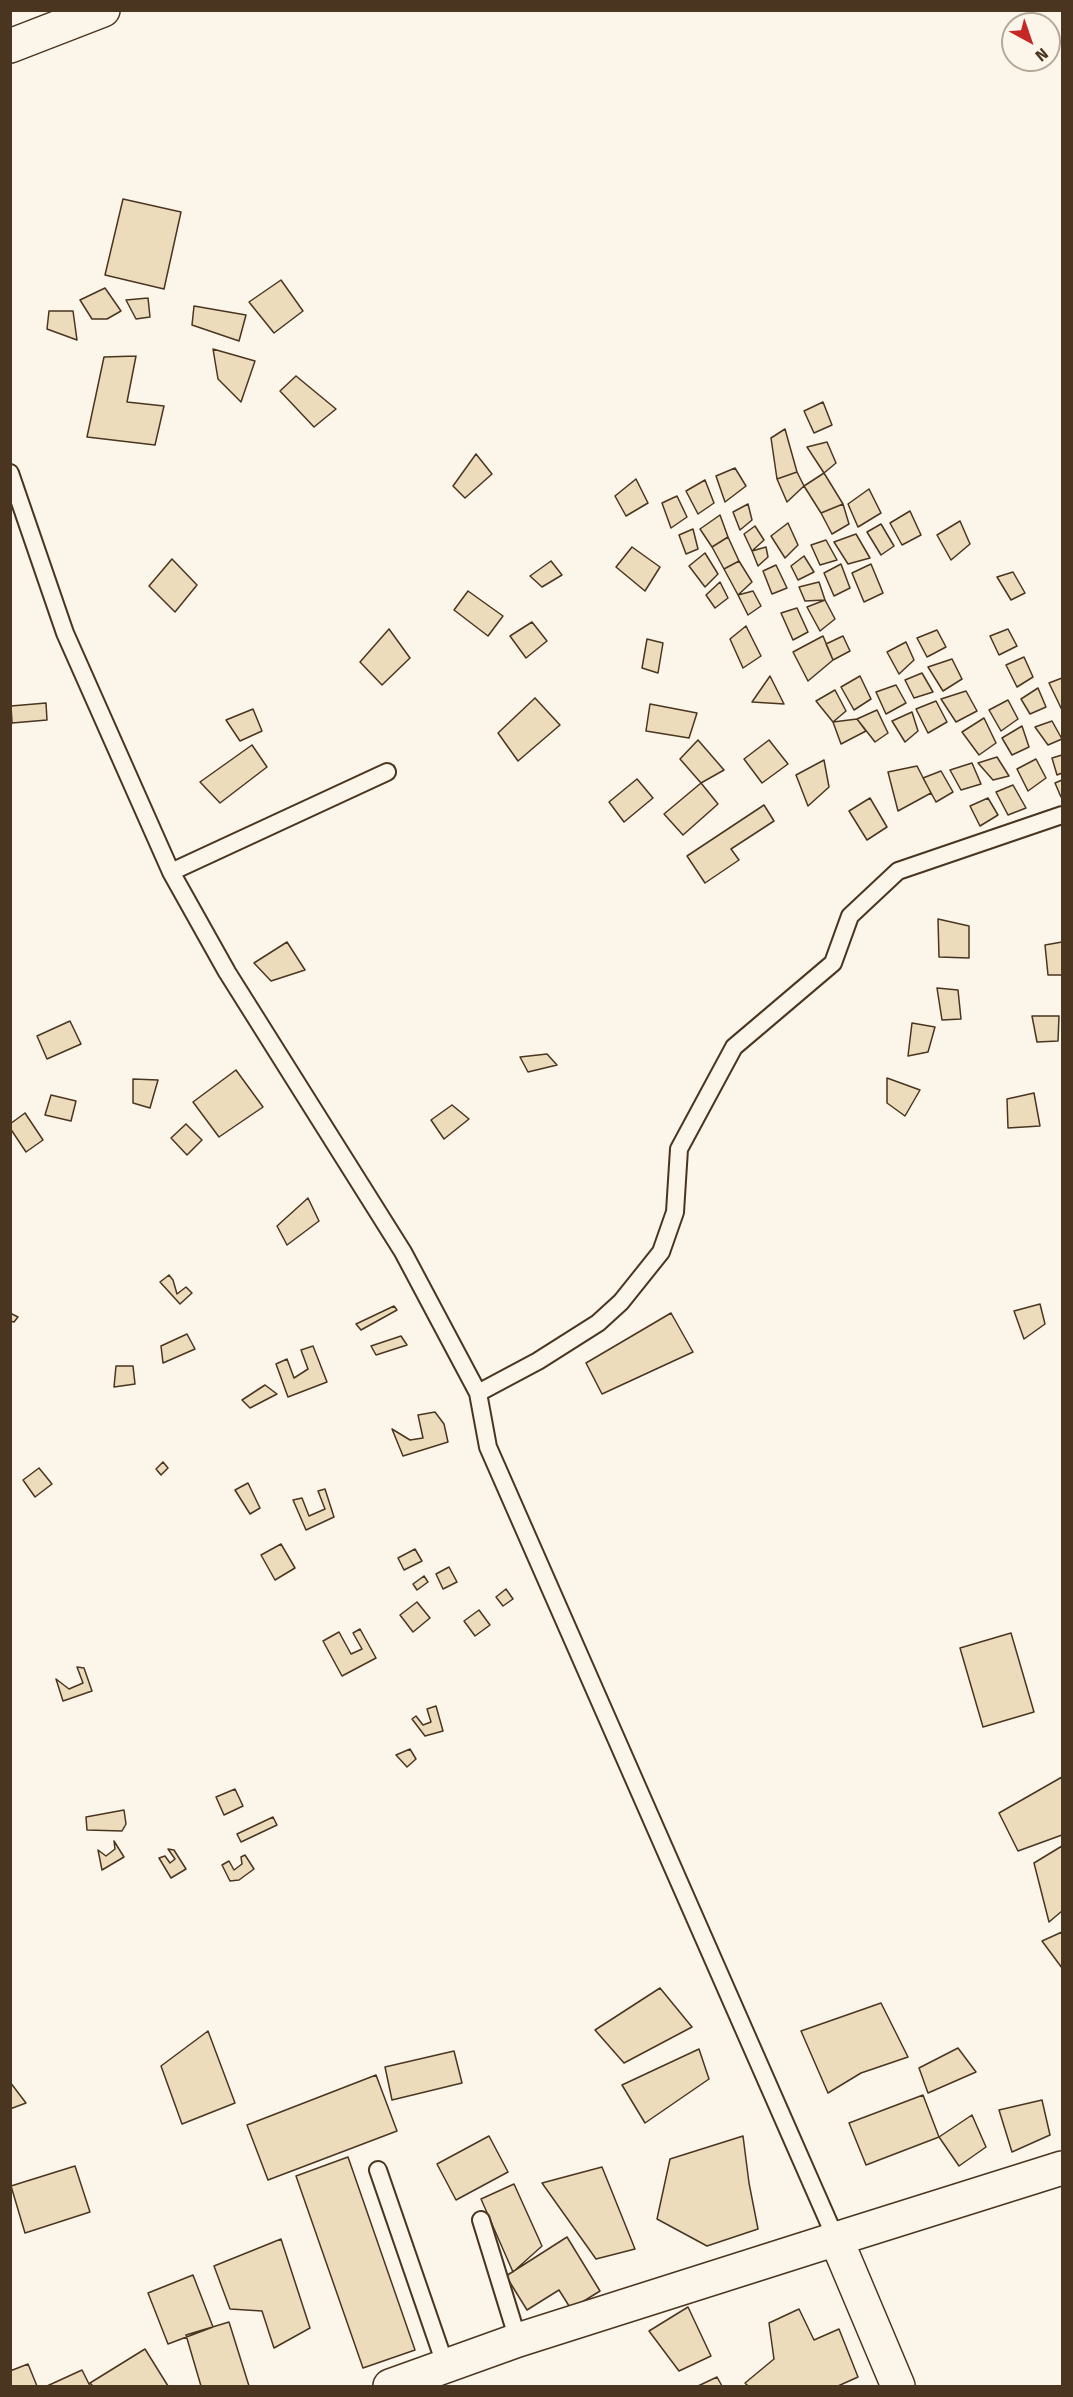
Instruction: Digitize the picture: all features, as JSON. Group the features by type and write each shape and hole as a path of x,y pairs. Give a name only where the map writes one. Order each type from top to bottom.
{"street":[{"path":"10,46 103,10"},
{"path":"390,2386 518,2340 1062,2168"},
{"path":"836,2239 898,2386"}],"lane":[{"path":"10,473 65,633 171,872 233,982 403,1252 478,1393 488,1447 836,2239"},
{"path":"171,872 387,772"},
{"path":"478,1393 538,1361 598,1323 621,1302 661,1252 675,1212 679,1149 734,1047 833,963 850,916 898,871 1062,815"},
{"path":"378,2170 446,2367"},
{"path":"482,2220 518,2340"}],"building":[{"path":"123,199 181,212 164,289 105,275"},
{"path":"281,280 303,311 274,333 249,302"},
{"path":"105,288 121,311 107,319 92,319 80,300"},
{"path":"148,298 150,317 136,319 126,300"},
{"path":"194,306 246,315 239,341 192,325"},
{"path":"49,311 73,311 77,340 47,329"},
{"path":"213,349 255,361 241,402 218,379"},
{"path":"136,356 127,402 164,406 155,445 87,437 104,357"},
{"path":"296,376 336,409 314,427 280,391"},
{"path":"823,402 832,425 814,433 804,411"},
{"path":"785,429 797,472 777,479 771,438"},
{"path":"827,442 836,463 824,473 807,447"},
{"path":"476,454 492,474 465,498 453,486"},
{"path":"735,468 746,486 725,502 716,476"},
{"path":"797,472 804,486 787,502 777,479"},
{"path":"824,473 843,504 821,513 804,486"},
{"path":"636,479 648,503 626,516 615,496"},
{"path":"705,480 714,503 698,514 686,491"},
{"path":"869,489 881,513 858,527 848,504"},
{"path":"677,496 687,517 671,528 662,503"},
{"path":"748,504 752,520 740,530 733,512"},
{"path":"843,504 849,524 832,534 821,513"},
{"path":"910,511 921,535 902,545 890,523"},
{"path":"720,515 728,537 712,547 700,529"},
{"path":"960,521 970,544 951,560 937,535"},
{"path":"788,523 798,545 785,558 771,536"},
{"path":"881,524 894,546 881,555 867,532"},
{"path":"755,526 764,540 752,551 744,534"},
{"path":"693,529 698,549 686,554 679,535"},
{"path":"856,534 870,558 848,564 834,542"},
{"path":"728,537 739,561 724,569 712,547"},
{"path":"826,540 837,560 820,565 811,545"},
{"path":"632,547 660,567 645,591 616,567"},
{"path":"766,547 768,557 758,566 752,551"},
{"path":"705,553 718,574 705,587 689,566"},
{"path":"804,556 814,572 798,580 791,566"},
{"path":"172,559 197,585 175,612 149,586"},
{"path":"551,561 562,575 542,587 530,576"},
{"path":"739,561 752,582 738,595 724,569"},
{"path":"841,564 850,588 834,596 824,573"},
{"path":"871,564 883,593 864,602 852,573"},
{"path":"776,565 787,588 772,594 763,571"},
{"path":"1013,572 1025,593 1011,600 997,577"},
{"path":"720,582 728,598 715,608 706,595"},
{"path":"819,582 825,600 805,601 799,587"},
{"path":"468,591 503,616 488,636 454,610"},
{"path":"753,591 761,606 748,615 738,595"},
{"path":"825,600 835,619 820,631 807,607"},
{"path":"797,608 808,632 793,640 781,613"},
{"path":"532,622 547,641 526,658 510,636"},
{"path":"746,626 761,656 743,668 730,639"},
{"path":"389,629 410,658 382,685 360,662"},
{"path":"1008,629 1017,646 999,655 990,636"},
{"path":"937,630 946,647 927,657 917,638"},
{"path":"823,636 833,660 808,681 793,652"},
{"path":"843,636 850,651 833,660 826,644"},
{"path":"647,639 663,643 658,673 642,668"},
{"path":"906,642 914,660 899,674 887,652"},
{"path":"1024,657 1033,677 1017,687 1006,665"},
{"path":"952,659 962,679 943,691 928,667"},
{"path":"922,673 933,692 914,698 905,680"},
{"path":"770,676 784,704 752,702"},
{"path":"860,676 871,699 854,710 841,687"},
{"path":"1062,678 1062,710 1049,683"},
{"path":"896,685 906,703 886,714 876,692"},
{"path":"1038,688 1046,707 1030,714 1021,699"},
{"path":"835,690 846,711 833,722 816,701"},
{"path":"966,691 977,711 956,722 941,699"},
{"path":"535,698 560,725 518,761 498,733"},
{"path":"1008,700 1018,719 1001,731 989,710"},
{"path":"936,701 947,722 928,733 916,709"},
{"path":"46,703 47,720 12,723 11,706"},
{"path":"650,704 697,713 689,738 646,731"},
{"path":"253,709 262,731 240,741 226,720"},
{"path":"877,710 888,733 875,742 857,719"},
{"path":"912,712 918,731 905,742 892,721"},
{"path":"984,718 996,743 979,755 962,732"},
{"path":"857,719 866,731 841,744 833,722"},
{"path":"1052,721 1062,739 1048,745 1035,727"},
{"path":"1022,726 1029,747 1012,755 1002,738"},
{"path":"698,740 724,770 701,783 680,759"},
{"path":"769,740 788,764 762,783 744,759"},
{"path":"252,745 267,767 220,803 200,782"},
{"path":"1062,755 1062,773 1057,775 1052,758"},
{"path":"997,757 1009,776 993,780 978,763"},
{"path":"1036,759 1046,778 1028,791 1017,769"},
{"path":"824,760 829,787 808,806 796,775"},
{"path":"972,763 981,784 961,790 950,770"},
{"path":"917,766 931,793 898,811 888,772"},
{"path":"941,771 953,792 936,802 923,778"},
{"path":"637,779 653,798 624,822 609,802"},
{"path":"1062,780 1062,797 1061,797 1055,783"},
{"path":"701,783 718,804 683,835 664,814"},
{"path":"1013,785 1026,808 1008,815 996,792"},
{"path":"870,798 887,827 867,840 849,811"},
{"path":"988,798 998,815 980,826 970,806"},
{"path":"764,805 774,821 731,849 739,860 705,883 687,856"},
{"path":"938,919 969,926 969,958 939,957"},
{"path":"287,942 305,970 271,981 254,963"},
{"path":"1062,942 1062,975 1048,975 1045,945"},
{"path":"937,988 958,990 961,1019 942,1020"},
{"path":"1032,1016 1059,1016 1058,1041 1037,1042"},
{"path":"70,1021 81,1044 47,1059 37,1036"},
{"path":"912,1023 935,1027 928,1052 908,1056"},
{"path":"547,1054 557,1065 528,1072 520,1057"},
{"path":"236,1070 263,1107 219,1137 193,1102"},
{"path":"887,1078 920,1090 905,1116 887,1103"},
{"path":"133,1079 158,1080 150,1108 133,1103"},
{"path":"1034,1093 1040,1126 1008,1128 1007,1099"},
{"path":"51,1095 76,1101 71,1121 45,1115"},
{"path":"452,1105 469,1119 444,1139 431,1120"},
{"path":"25,1113 43,1140 26,1152 10,1128 10,1124"},
{"path":"186,1124 202,1140 187,1155 171,1138"},
{"path":"308,1198 319,1221 287,1245 277,1226"},
{"path":"169,1275 177,1294 186,1287 192,1293 180,1304 160,1282"},
{"path":"1040,1304 1045,1324 1024,1339 1014,1311"},
{"path":"394,1306 397,1310 361,1330 356,1324"},
{"path":"10,1313 18,1317 14,1322 10,1321"},
{"path":"671,1313 693,1352 602,1394 586,1363"},
{"path":"187,1334 195,1349 163,1363 161,1346"},
{"path":"401,1336 407,1345 376,1355 371,1346"},
{"path":"313,1346 327,1382 288,1397 276,1364 287,1359 294,1378 308,1369 301,1350"},
{"path":"116,1366 133,1366 135,1384 114,1387"},
{"path":"265,1385 277,1394 250,1408 242,1400"},
{"path":"435,1412 444,1424 448,1442 403,1456 392,1429 410,1440 423,1438 418,1415"},
{"path":"163,1462 168,1468 161,1475 156,1469"},
{"path":"39,1468 52,1484 35,1497 23,1480"},
{"path":"248,1483 260,1508 250,1514 235,1490"},
{"path":"325,1489 334,1517 306,1530 293,1500 302,1498 309,1516 325,1509 318,1491"},
{"path":"281,1544 295,1568 275,1580 261,1555"},
{"path":"415,1549 422,1561 404,1570 398,1558"},
{"path":"449,1567 457,1582 443,1589 436,1574"},
{"path":"424,1576 428,1582 417,1590 413,1584"},
{"path":"506,1589 513,1599 503,1606 496,1597"},
{"path":"417,1602 430,1618 413,1632 400,1615"},
{"path":"479,1610 490,1625 475,1636 464,1621"},
{"path":"360,1629 376,1658 342,1676 323,1641 339,1632 351,1654 362,1649 353,1633"},
{"path":"1011,1633 1034,1712 983,1727 960,1648"},
{"path":"77,1667 84,1668 92,1691 63,1701 56,1679 69,1689 83,1683"},
{"path":"436,1706 443,1731 425,1736 412,1719 416,1716 423,1725 431,1722 427,1709"},
{"path":"410,1749 416,1759 407,1767 396,1755"},
{"path":"1062,1777 1062,1835 1018,1851 999,1813"},
{"path":"235,1789 243,1806 224,1815 216,1797"},
{"path":"124,1810 126,1824 122,1831 87,1830 86,1817"},
{"path":"273,1817 277,1825 241,1842 237,1834"},
{"path":"114,1841 124,1857 102,1870 98,1850 106,1856 115,1849"},
{"path":"1062,1846 1062,1911 1049,1922 1034,1863"},
{"path":"168,1849 174,1850 186,1869 171,1878 159,1858 165,1856 170,1863 175,1859"},
{"path":"245,1855 254,1869 239,1880 230,1881 222,1865 229,1861 234,1870 242,1864 241,1857"},
{"path":"1062,1932 1062,1968 1042,1941"},
{"path":"660,1988 692,2027 624,2063 595,2030"},
{"path":"881,2003 908,2057 861,2073 828,2093 801,2031"},
{"path":"208,2031 235,2103 182,2124 161,2066"},
{"path":"958,2048 976,2072 928,2093 919,2068"},
{"path":"699,2049 709,2079 645,2123 622,2085"},
{"path":"454,2051 462,2083 392,2100 385,2067"},
{"path":"376,2075 397,2131 268,2180 247,2125"},
{"path":"10,2082 26,2103 10,2109"},
{"path":"923,2095 939,2137 866,2165 849,2123"},
{"path":"1042,2100 1050,2135 1012,2152 999,2110"},
{"path":"972,2115 986,2147 959,2166 939,2137"},
{"path":"489,2136 508,2172 456,2200 437,2164"},
{"path":"743,2136 758,2229 707,2246 657,2219 670,2159"},
{"path":"348,2157 415,2350 363,2368 296,2176"},
{"path":"75,2166 90,2212 25,2233 11,2186"},
{"path":"602,2167 635,2249 596,2259 542,2183"},
{"path":"514,2184 542,2246 513,2272 481,2199"},
{"path":"567,2237 600,2291 571,2309 559,2290 527,2310 506,2276"},
{"path":"281,2239 310,2328 274,2348 262,2311 230,2309 214,2266"},
{"path":"193,2275 213,2327 168,2344 148,2293"},
{"path":"688,2307 711,2356 679,2371 649,2331"},
{"path":"799,2309 814,2340 839,2329 858,2377 838,2386 748,2386 745,2383 774,2359 769,2323"},
{"path":"229,2322 249,2386 201,2386 186,2335"},
{"path":"145,2349 168,2386 93,2386 90,2383"},
{"path":"28,2364 37,2386 10,2386 10,2371"},
{"path":"82,2370 90,2386 47,2386"},
{"path":"717,2377 722,2386 698,2386"}]}
